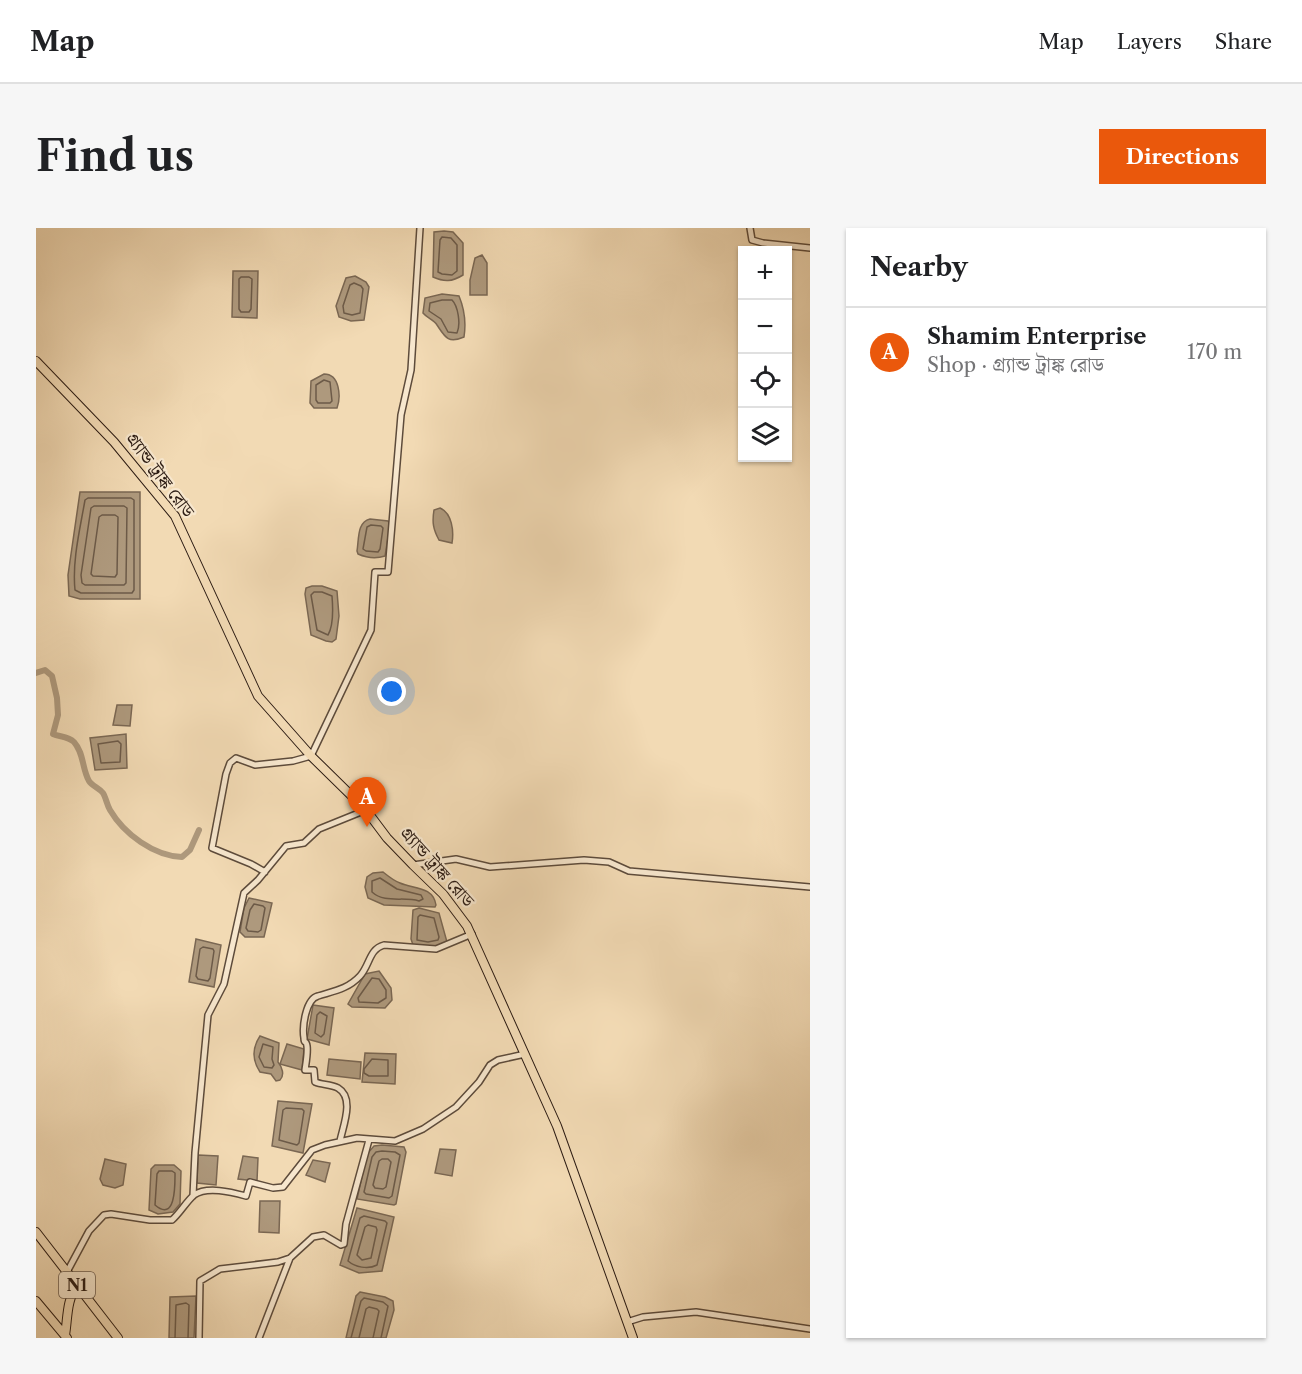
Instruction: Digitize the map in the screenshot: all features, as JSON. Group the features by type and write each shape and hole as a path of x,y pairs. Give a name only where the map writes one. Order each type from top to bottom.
{"highway":[{"name":"গ্র্যান্ড ট্রাঙ্ক রোড","path":"36,361 114,442 175,516 258,696 311,756 366,810 387,838 443,894 472,934 556,1126 633,1338"},
{"name":"N1","path":"36,1232 118,1338"},
{"path":"66,1337 69,1300 71,1293 78,1286"},
{"name":"N1","path":"36,1300 66,1337"}],"street":[{"path":"265,872 212,848 226,774 230,763 236,758 255,765 293,761 311,756 371,630 375,572 388,572 402,415 411,370 420,228"},
{"path":"750,228 752,240 810,248"},
{"path":"193,1196 208,1015 224,984 244,893 286,846 304,843 319,829 366,810"},
{"path":"413,865 456,860 490,867 584,860 609,862 629,871 810,887"},
{"path":"340,1141 346,1115 343,1093 337,1087 315,1082 314,1070 305,1070 307,1047 303,1039 310,1001 315,996 337,992 358,978 370,963 370,955 376,947 384,945 436,949 472,934"},
{"path":"68,1272 89,1231 104,1215 172,1220 193,1196 203,1191 246,1196 250,1182 273,1188 283,1187 312,1150 357,1138 395,1141 423,1129 456,1107 479,1082 490,1065 498,1060 525,1054"},
{"path":"259,1338 290,1258 313,1236 324,1234 341,1245 344,1244 346,1224 369,1140"},
{"path":"199,1338 200,1281 220,1269 278,1262 290,1258"},
{"path":"627,1322 643,1317 696,1312 810,1329"}],"water":[{"path":"434,232 453,232 463,243 463,275 455,279 441,280 433,277"},
{"path":"482,255 487,263 487,295 470,295 470,280 475,258"},
{"path":"233,271 258,271 257,318 232,317"},
{"path":"355,276 366,282 369,287 364,320 351,321 339,317 336,306 346,278"},
{"path":"442,294 459,296 464,316 464,337 454,340 448,338 436,323 423,313 425,298"},
{"path":"324,374 333,378 338,387 337,408 314,408 310,403 311,381"},
{"path":"80,492 140,492 140,599 80,599 69,596 68,575"},
{"path":"440,508 447,514 451,523 452,543 439,540 435,532 434,510"},
{"path":"370,519 388,521 390,525 385,556 372,558 358,554 361,527"},
{"path":"322,586 337,591 339,616 336,639 332,642 311,635 305,594 306,588"},
{"path":"117,705 132,705 130,726 113,725"},
{"path":"126,734 127,768 95,770 90,738"},
{"path":"383,872 398,882 427,891 434,899 435,907 384,905 368,898 365,887 367,877 373,873"},
{"path":"249,898 272,903 264,937 245,937 240,932 244,908"},
{"path":"419,908 439,913 447,942 437,947 413,945 411,939 413,910"},
{"path":"196,939 221,945 214,987 189,982"},
{"path":"379,971 391,988 392,1000 385,1008 352,1007 348,1004 365,974"},
{"path":"313,1005 334,1008 329,1045 307,1039"},
{"path":"260,1036 279,1043 278,1062 283,1073 280,1080 276,1081 271,1074 260,1072 257,1068 254,1050"},
{"path":"287,1044 304,1049 302,1070 280,1064"},
{"path":"365,1053 396,1054 395,1084 362,1082"},
{"path":"329,1059 361,1062 360,1079 327,1075"},
{"path":"278,1101 312,1104 303,1153 272,1146"},
{"path":"374,1146 404,1147 406,1152 394,1205 357,1199 367,1154"},
{"path":"440,1149 456,1150 452,1176 435,1173"},
{"path":"198,1155 218,1156 216,1185 197,1183"},
{"path":"243,1156 258,1158 257,1181 238,1179"},
{"path":"105,1159 126,1164 123,1185 115,1188 103,1185 100,1179"},
{"path":"313,1160 330,1163 325,1182 306,1175"},
{"path":"155,1165 174,1165 181,1171 180,1204 173,1212 158,1214 149,1210 151,1169"},
{"path":"260,1201 280,1201 279,1233 259,1232"},
{"path":"357,1208 394,1217 382,1271 359,1273 340,1265"},
{"path":"360,1292 393,1301 394,1310 386,1338 346,1338 356,1296"},
{"path":"196,1296 194,1338 169,1338 170,1297"}],"waterway":[{"path":"36,673 45,670 52,676 58,715 53,734 74,742 80,751 89,781 103,793 110,810 123,827 151,848 171,856 182,857 190,850 199,830"}],"place":[{"name":"Shamim Enterprise","path":"367,827"}]}
